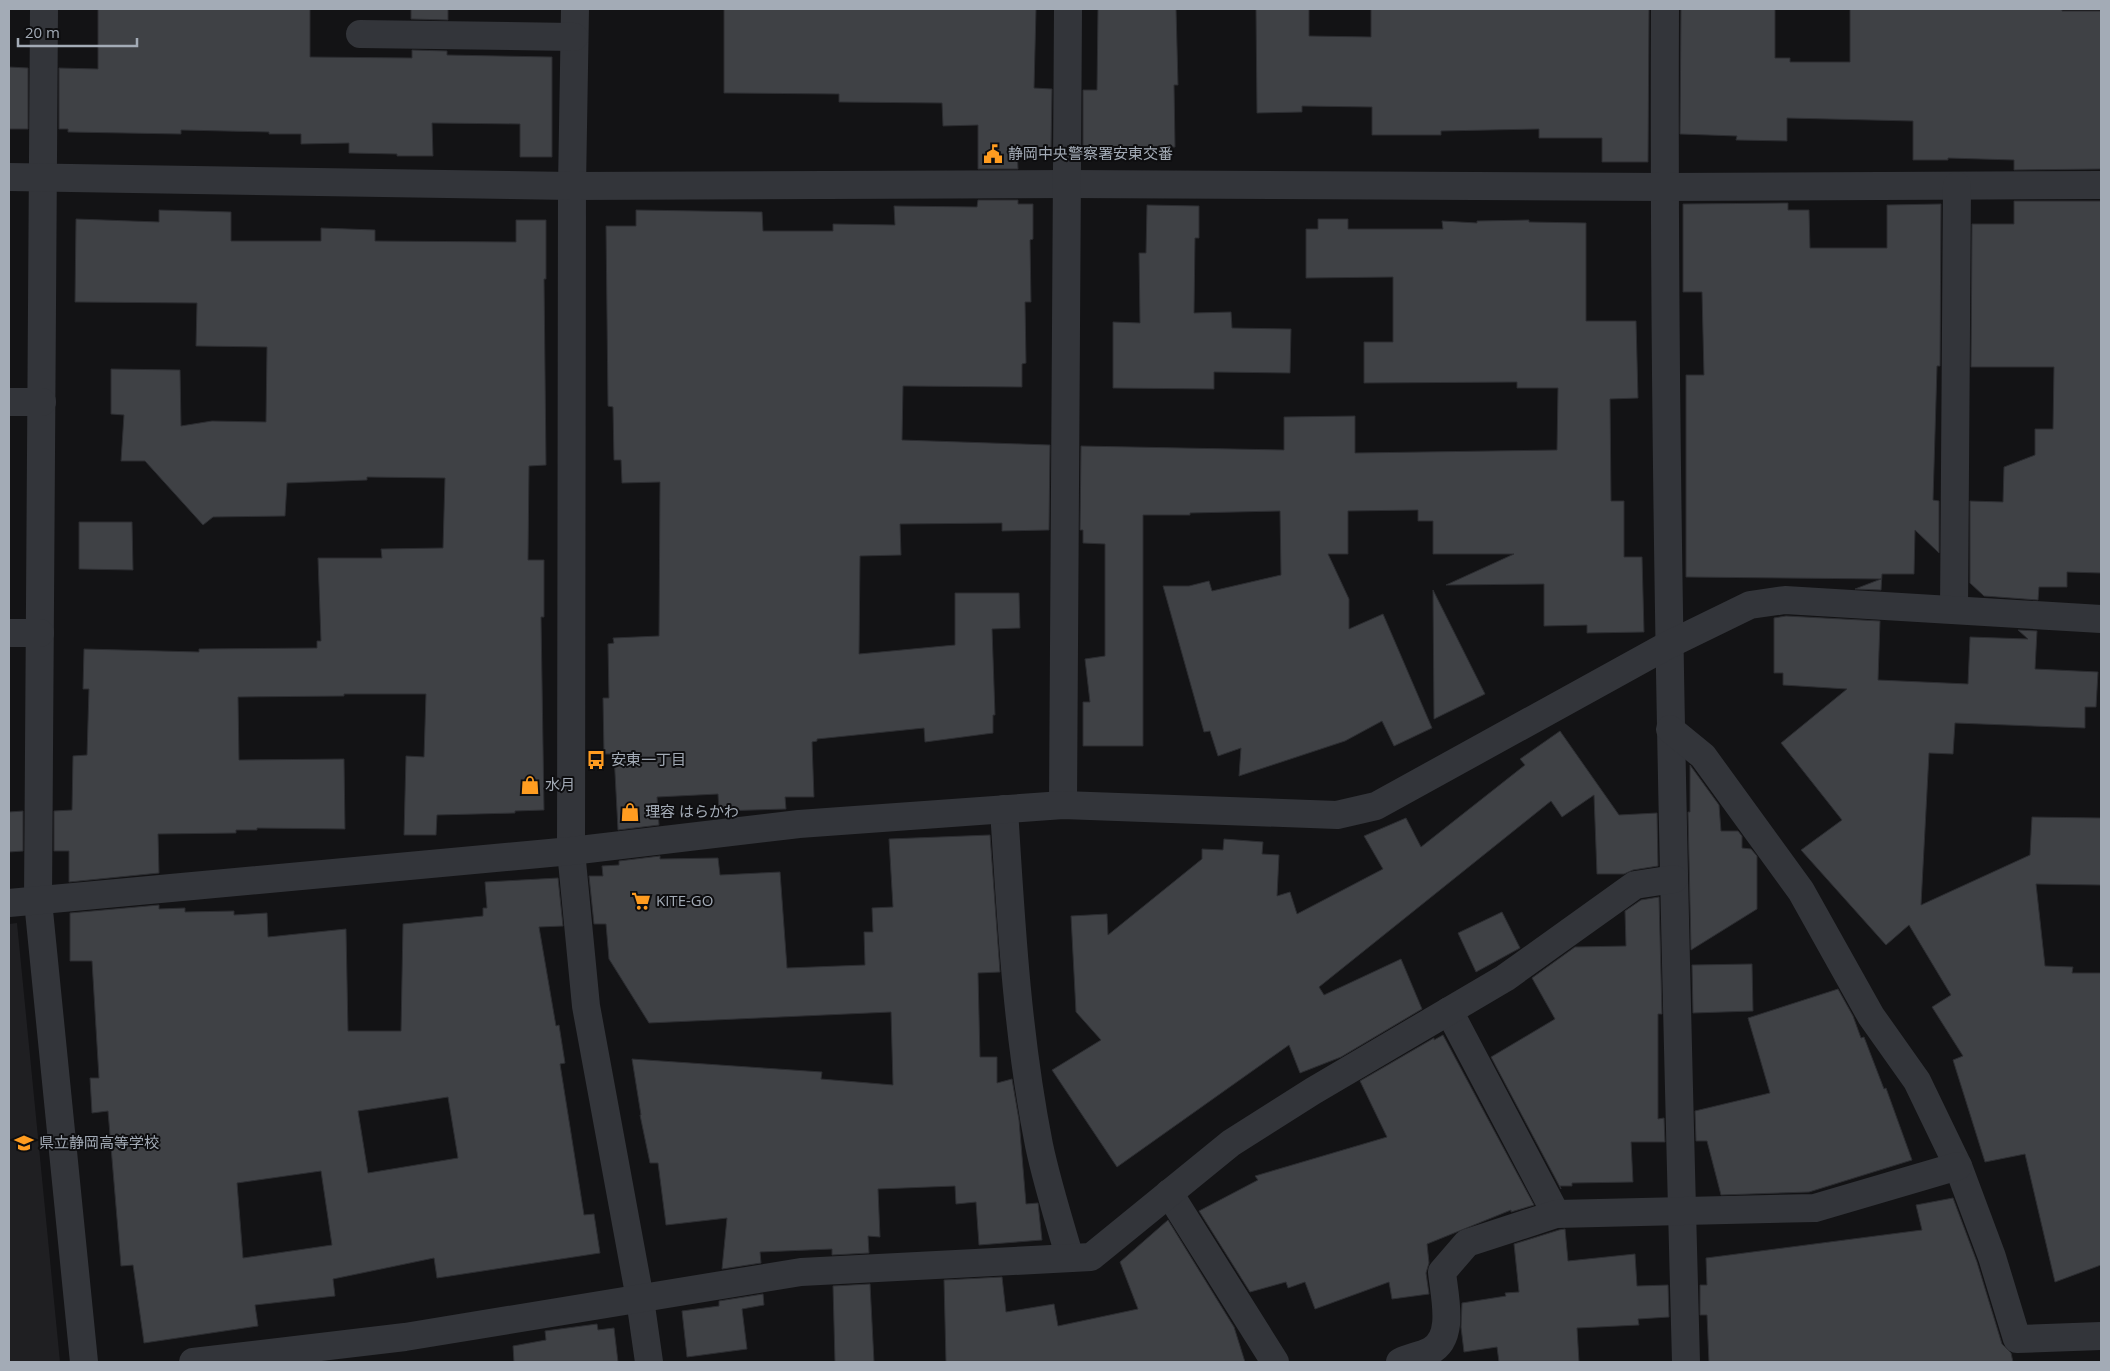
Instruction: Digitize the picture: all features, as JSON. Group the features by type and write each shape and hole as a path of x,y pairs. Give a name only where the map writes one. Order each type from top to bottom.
{"street":[{"path":"44,9 38,901 84,1362"},
{"path":"575,9 572,186 570,851 586,1006 640,1299 649,1362"},
{"path":"1063,805 1068,9"},
{"path":"1665,9 1664,187 1668,646 1686,1362"},
{"path":"360,34 574,37"},
{"path":"9,177 572,186 1067,184 1664,187 2101,185"},
{"path":"1954,610 1957,186"},
{"path":"9,402 42,402"},
{"path":"9,903 570,851 799,824 1063,805 1337,815 1376,806 1668,646 1750,604 1785,600 2101,619"},
{"path":"9,633 40,633"},
{"path":"1670,729 1704,756 1801,891 1871,1016 1917,1081 1958,1166 1992,1257 2017,1339 2101,1336"},
{"path":"1004,809 1013,950 1023,1049 1039,1146 1070,1258"},
{"path":"193,1362 406,1337 801,1272 1091,1257 1231,1143 1313,1091 1505,978 1635,885 1674,879"},
{"path":"1449,1011 1556,1214"},
{"path":"1400,1362 1431,1351 1442,1340 1446,1322 1442,1272 1467,1243 1556,1214 1816,1208 1958,1166"},
{"path":"1169,1193 1275,1362"}],"shaded area":[{"name":"県立静岡高等学校","path":"17,923 60,1362 9,1362 9,924"}],"building":[{"path":"98,9 310,9 310,57 412,58 412,50 447,51 447,55 552,57 552,157 520,157 520,124 432,123 433,156 349,153 349,143 301,144 301,134 181,130 181,134 68,132 68,129 59,129 59,68 98,69"},
{"path":"411,9 448,9 448,20 411,19"},
{"path":"724,9 1036,9 1034,88 1052,89 1051,150 1017,150 1018,169 978,169 978,125 943,126 942,103 839,102 839,94 724,93"},
{"path":"1098,9 1176,9 1178,85 1174,85 1175,147 1083,149 1083,90 1097,90"},
{"path":"1256,9 1309,9 1309,36 1371,37 1371,9 1649,9 1648,162 1602,162 1602,138 1539,138 1539,129 1441,131 1441,135 1372,135 1372,107 1302,106 1302,112 1257,113"},
{"path":"1681,9 1775,9 1775,58 1790,58 1790,62 1850,62 1850,9 2062,9 2062,11 2101,11 2101,169 2014,170 2014,160 1948,158 1948,160 1913,160 1913,121 1787,118 1787,141 1736,140 1737,136 1680,134"},
{"path":"9,67 28,68 28,129 9,129"},
{"path":"978,200 1018,200 1018,204 1033,204 1033,239 1030,240 1031,302 1025,302 1026,363 1022,364 1022,387 903,386 902,440 1050,445 1049,530 1002,531 1002,523 900,524 901,555 860,556 859,654 955,645 955,593 1019,593 1020,628 992,629 995,715 993,715 993,733 925,742 924,728 817,739 817,741 812,742 814,797 785,797 786,809 719,811 718,794 657,797 659,825 618,830 614,754 604,754 603,698 609,698 608,644 614,643 613,638 659,636 660,482 622,483 621,460 614,460 613,407 608,406 606,226 636,226 636,210 762,212 763,231 833,231 833,224 895,225 894,206 977,207"},
{"path":"2014,201 2101,201 2101,573 2067,572 2067,587 2039,587 2038,600 1984,596 1970,583 1970,501 2003,502 2004,467 2035,455 2035,429 2053,429 2054,367 1971,367 1972,224 2014,224"},
{"path":"1788,203 1788,210 1809,210 1810,248 1887,248 1887,205 1941,204 1940,366 1937,366 1933,500 1939,501 1939,553 1915,530 1914,574 1882,574 1881,590 1855,589 1881,579 1686,577 1686,375 1704,375 1702,292 1683,292 1683,204"},
{"path":"1147,205 1199,206 1199,238 1195,238 1194,313 1231,312 1232,328 1291,329 1290,373 1214,372 1214,389 1113,388 1113,322 1140,323 1139,253 1146,253"},
{"path":"159,210 231,212 231,241 321,241 321,228 375,230 375,241 516,242 516,220 546,220 546,279 544,279 546,465 529,466 528,560 544,560 544,617 541,617 544,810 515,811 515,813 437,815 436,835 404,835 406,756 424,757 426,694 238,697 239,760 344,759 345,829 257,828 257,830 236,830 236,833 158,834 159,873 69,882 69,851 54,851 54,811 72,810 73,756 87,755 89,689 83,689 84,649 199,652 199,649 317,648 317,641 321,641 318,558 382,558 381,549 443,548 445,478 367,477 367,480 287,483 285,516 213,517 203,525 145,461 121,461 124,415 111,414 111,369 180,370 181,426 212,421 266,422 267,347 196,346 197,303 75,302 76,219 159,222"},
{"path":"1318,219 1348,219 1348,229 1443,229 1442,221 1477,223 1477,221 1529,220 1529,222 1586,223 1586,321 1636,321 1638,398 1610,399 1611,501 1624,501 1624,557 1642,557 1644,632 1587,633 1587,625 1544,626 1544,584 1446,585 1514,554 1433,554 1433,521 1418,521 1418,510 1348,511 1348,554 1328,554 1349,599 1349,629 1383,614 1432,728 1394,746 1382,721 1345,741 1239,776 1241,748 1218,756 1210,731 1204,732 1163,586 1189,586 1209,581 1212,591 1281,575 1280,511 1143,515 1143,746 1083,746 1083,702 1090,702 1085,659 1105,656 1105,544 1083,543 1083,530 1080,530 1081,446 1284,450 1284,417 1355,416 1355,453 1557,450 1558,388 1517,388 1517,382 1364,383 1364,342 1393,342 1393,277 1306,278 1306,229 1318,229"},
{"path":"79,522 132,522 133,570 79,569"},
{"path":"1433,590 1485,694 1434,719"},
{"path":"1786,616 1880,621 1878,680 1968,684 1970,637 2028,639 2018,630 2037,631 2035,669 2098,672 2096,707 2085,707 2085,728 1955,723 1953,754 1929,753 1921,905 2030,855 2032,817 2101,818 2101,885 2036,884 2045,966 2073,967 2072,973 2101,973 2101,1265 2055,1282 2025,1154 1985,1162 1953,1060 1963,1056 1932,1007 1951,995 1909,925 1886,945 1801,850 1842,820 1781,743 1847,689 1783,685 1783,673 1774,673 1774,618"},
{"path":"1560,731 1619,815 1657,813 1658,866 1633,870 1624,874 1597,874 1594,795 1562,817 1551,801 1319,987 1324,995 1401,959 1422,1009 1341,1057 1300,1073 1289,1045 1117,1167 1052,1070 1101,1040 1076,1012 1071,916 1107,914 1108,935 1202,859 1202,849 1223,850 1224,839 1263,842 1262,854 1279,855 1277,896 1290,892 1297,914 1383,869 1364,836 1406,818 1421,847 1525,765 1520,759"},
{"path":"1690,765 1719,805 1721,831 1738,831 1742,836 1742,848 1751,849 1757,856 1757,909 1691,950 1688,812 1690,812"},
{"path":"23,811 23,851 9,852 9,812"},
{"path":"990,835 1000,972 978,973 980,1057 997,1057 997,1083 1012,1079 1019,1120 1026,1204 1038,1203 1042,1240 979,1245 976,1202 956,1204 955,1186 878,1189 880,1237 868,1236 869,1253 832,1255 832,1249 760,1252 761,1263 722,1269 727,1218 666,1225 658,1163 650,1163 640,1115 632,1059 822,1072 821,1079 893,1085 891,1012 649,1023 609,959 606,924 594,924 589,876 603,876 602,866 619,865 619,861 660,856 660,859 718,858 720,875 780,872 787,968 865,965 864,932 873,932 872,908 893,907 889,839"},
{"path":"558,878 563,926 539,927 556,1026 559,1025 565,1063 560,1064 584,1215 594,1214 600,1253 437,1278 434,1258 333,1279 335,1296 255,1305 258,1326 144,1343 133,1265 121,1266 108,1111 92,1113 90,1078 99,1078 92,961 70,961 70,913 159,905 159,909 185,908 185,912 234,911 234,915 267,913 268,937 346,929 348,1031 401,1031 403,924 483,916 483,908 487,908 485,882","holes":["448,1097 458,1158 368,1173 358,1111","321,1171 332,1245 243,1258 237,1183"]},
{"path":"1659,897 1662,1014 1658,1014 1658,1119 1664,1118 1665,1142 1631,1142 1633,1182 1572,1183 1572,1186 1560,1186 1561,1189 1491,1057 1555,1019 1532,978 1575,947 1626,946 1625,911 1641,900"},
{"path":"1502,912 1520,948 1476,972 1458,933"},
{"path":"1752,964 1753,1011 1693,1013 1692,965"},
{"path":"1838,989 1853,1016 1861,1038 1864,1037 1884,1089 1886,1088 1912,1160 1809,1192 1721,1195 1707,1141 1696,1141 1695,1111 1770,1093 1748,1018"},
{"path":"1443,1035 1534,1205 1511,1212 1511,1210 1427,1244 1429,1263 1426,1273 1429,1294 1392,1299 1389,1282 1315,1309 1305,1282 1288,1288 1286,1282 1250,1292 1199,1211 1258,1180 1255,1176 1387,1137 1360,1081 1434,1038 1434,1040"},
{"path":"1953,1198 1977,1262 2002,1344 2011,1353 2013,1362 1709,1362 1707,1315 1700,1315 1700,1285 1707,1285 1706,1258 1922,1230 1916,1205"},
{"path":"1168,1220 1234,1327 1245,1362 946,1362 944,1280 1002,1277 1006,1312 1054,1304 1058,1326 1138,1309 1120,1262"},
{"path":"1565,1229 1568,1261 1635,1254 1637,1286 1668,1285 1669,1317 1638,1319 1639,1325 1577,1328 1579,1362 1499,1362 1497,1347 1464,1352 1461,1327 1462,1303 1506,1296 1505,1293 1519,1292 1514,1244"},
{"path":"870,1284 874,1362 835,1362 833,1286"},
{"path":"763,1294 764,1305 742,1309 747,1349 687,1357 682,1311 719,1306 719,1301"},
{"path":"597,1324 598,1330 614,1328 618,1362 514,1362 513,1346 546,1340 545,1331"}],"place":[{"name":"静岡中央警察署安東交番","path":"993,154"},
{"name":"安東一丁目","path":"596,760"},
{"name":"水月","path":"530,785"},
{"name":"理容 はらかわ","path":"630,812"},
{"name":"KITE-GO","path":"641,901"},
{"name":"県立静岡高等学校","path":"24,1143"}]}
